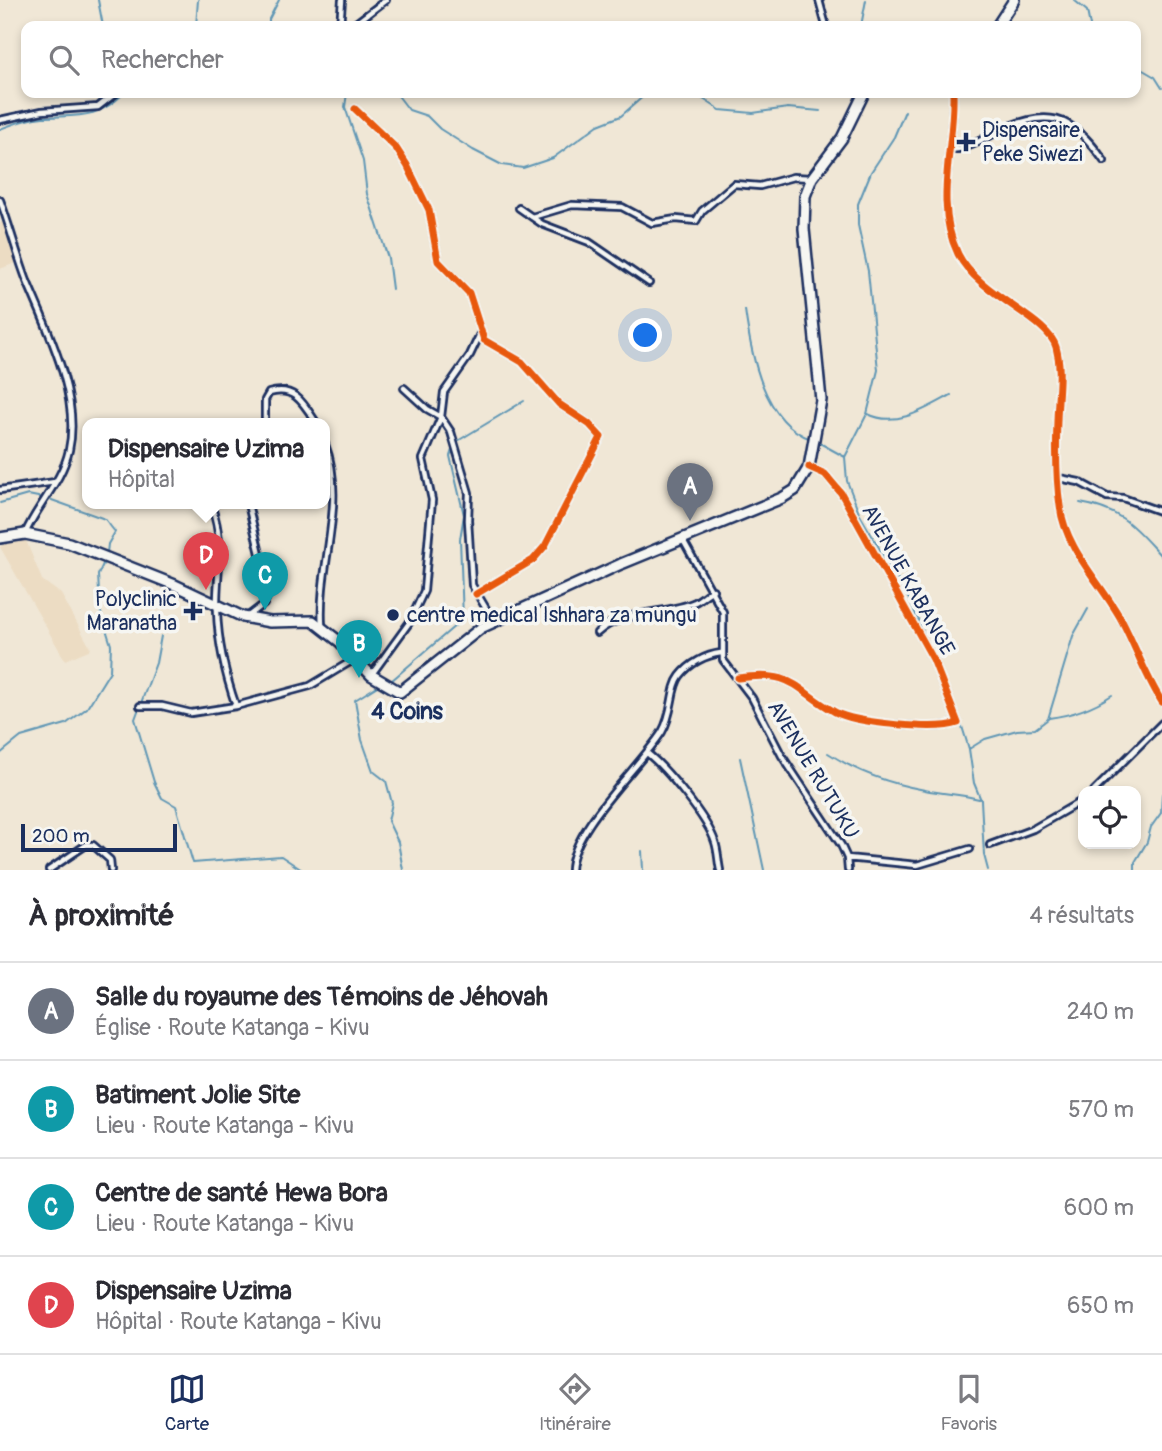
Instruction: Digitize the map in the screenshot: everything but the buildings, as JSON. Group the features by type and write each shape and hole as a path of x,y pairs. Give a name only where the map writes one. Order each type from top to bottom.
{"highway":[{"path":"1000,21 1014,0"},
{"path":"0,538 24,534 58,539 175,585 217,607 246,618 270,622 313,621 322,626 371,675 403,690 463,640 495,622 782,498 795,490 809,467 810,444 821,387 804,229 805,196 812,178 842,138 858,98"}],"street":[{"path":"340,21 342,0"},
{"path":"359,21 386,0"},
{"path":"820,0 825,21"},
{"path":"0,120 42,111 98,107 110,98"},
{"path":"953,98 953,129 946,166 946,206 959,256 986,288 1045,329 1056,347 1059,370 1061,513 1070,537 1122,621 1162,702"},
{"path":"355,109 396,148 407,165 433,220 435,255 468,293 478,314 480,333 470,355 444,392 441,417 423,459 432,500 424,591 409,624 371,675"},
{"path":"950,150 964,150 1023,122 1050,118 1073,124 1104,161"},
{"path":"532,217 572,205 622,207 652,223 676,219 696,221 702,211 734,184 760,186 793,177 812,178"},
{"path":"0,200 27,279 47,321 68,399 71,436 69,452 55,482 24,534"},
{"path":"519,208 542,224 589,242 649,283"},
{"path":"476,594 533,560 545,547 566,501 602,441 589,424 559,404 532,372 491,345 480,333"},
{"path":"404,388 427,409 441,417 453,438 469,492 470,562 476,594 495,622"},
{"path":"265,418 265,400 268,393 280,389 291,391 299,397 313,418"},
{"path":"322,626 326,557 335,491 335,476 330,460"},
{"name":"AVENUE KABANGE","path":"738,678 787,678 846,716 912,724 958,723 933,659 841,493 825,474 809,467"},
{"path":"1059,478 1079,482 1107,498 1124,498 1162,512"},
{"path":"0,490 55,482"},
{"path":"212,509 221,541 217,607 224,672 236,706"},
{"path":"246,618 264,604 269,591 249,509"},
{"path":"571,870 571,859 582,835 647,752 672,712 678,678 702,658 721,653 725,625 723,611 682,539"},
{"path":"597,633 604,626 654,609 695,602 713,590"},
{"name":"AVENUE RUTUKU","path":"721,653 847,858 848,870"},
{"path":"140,706 162,706 191,713 236,706 310,686 355,659"},
{"path":"1099,786 1162,723"},
{"path":"647,752 660,763 693,805 715,840 720,870"},
{"path":"989,845 1033,829 1078,803"},
{"path":"49,870 86,845 100,849 110,860 111,870"},
{"path":"847,858 917,865 970,849"}],"shaded area":[{"path":"3,222 18,262 0,269 0,223"},
{"path":"25,538 42,580 61,594 91,649 65,660 0,547 10,539"}],"waterway":[{"path":"98,0 102,21"},
{"path":"196,21 198,0"},
{"path":"269,21 279,0"},
{"path":"862,21 866,0"},
{"path":"1074,0 1087,11 1089,21"},
{"path":"1141,69 1155,77 1162,88"},
{"path":"0,129 43,117 77,116 96,112 118,98"},
{"path":"346,98 345,107 363,161 367,194 388,258 392,289"},
{"path":"400,98 409,110 427,116 440,129 473,150 502,165 523,168 553,158 598,125 621,116 641,98"},
{"path":"702,98 720,110 753,113 788,108 820,111"},
{"path":"905,111 894,137 871,172 858,204 858,225 868,271 878,370 867,414 845,457 847,481 860,515 910,601 956,707 969,749 974,783 981,800 984,855 988,870"},
{"path":"745,310 751,346 762,385 781,418 811,439"},
{"path":"868,414 879,418 900,418 921,411 951,395"},
{"path":"456,442 524,401"},
{"path":"816,441 845,457"},
{"path":"391,681 463,619 460,539 464,515 450,456 453,447"},
{"path":"0,503 28,495 43,498"},
{"path":"49,499 105,519 115,532 108,544 107,553"},
{"path":"1080,503 1107,510 1127,521 1162,557"},
{"path":"0,754 21,737 66,724 87,708 110,671 111,645 100,610 98,575 104,562"},
{"path":"969,749 985,739 1017,730 1035,729 1048,719 1073,636 1088,609"},
{"path":"161,636 156,663 135,719 154,782 162,798 176,806 193,863 281,856 302,870"},
{"path":"379,685 355,700 362,740 373,771 386,781 392,803 388,821 398,842 403,870"},
{"path":"1049,718 1082,710 1112,695"},
{"path":"828,753 887,781 979,799"},
{"path":"740,758 764,870"},
{"path":"1135,870 1135,862 1147,842 1151,827 1161,813 1162,794"},
{"path":"642,851 643,870"}],"cycle path":[{"path":"953,98 946,195 951,235 958,254 968,269 996,294 1040,326 1056,347 1059,360 1058,493 1063,522 1085,566 1122,621 1162,702"},
{"path":"355,109 396,148 407,165 429,210 438,261 469,293 484,340 522,362 559,404 589,424 601,437 545,546 533,560 476,594"},
{"path":"738,678 757,676 782,679 845,716 915,726 958,723 933,659 841,493 825,474 809,467"}],"place":[{"name":"Dispensaire Peke Siwezi","path":"966,142"},
{"name":"Salle du royaume des Témoins de Jéhovah","path":"690,521"},
{"name":"Dispensaire Uzima","path":"206,590"},
{"name":"Centre de santé Hewa Bora","path":"265,610"},
{"name":"Polyclinic Maranatha","path":"193,611"},
{"name":"centre medical Ishhara za mungu","path":"393,615"},
{"name":"Batiment Jolie Site","path":"359,678"}],"district":[{"name":"4 Coins","path":"407,711"}]}
